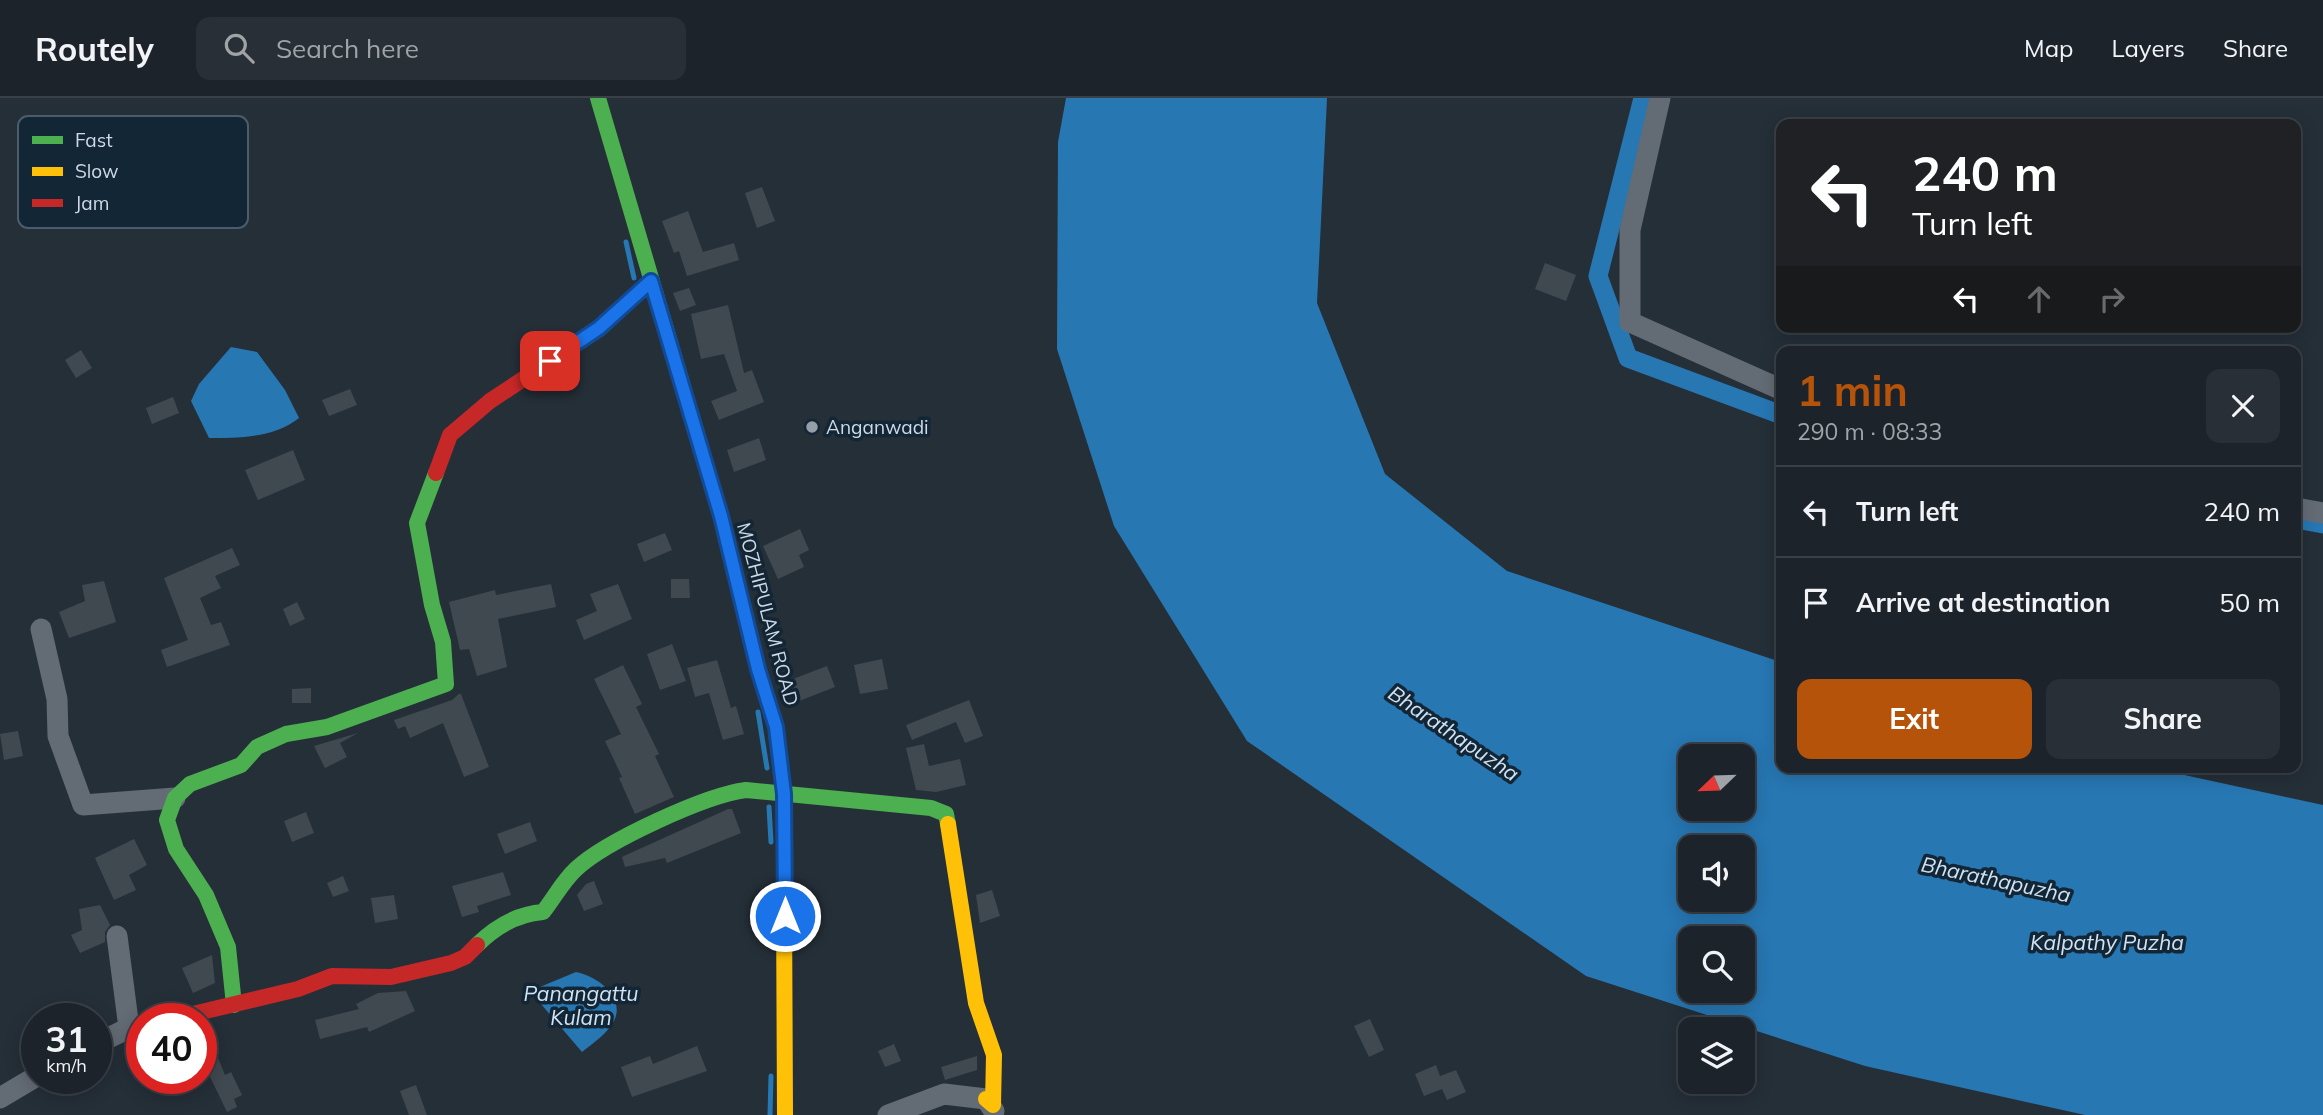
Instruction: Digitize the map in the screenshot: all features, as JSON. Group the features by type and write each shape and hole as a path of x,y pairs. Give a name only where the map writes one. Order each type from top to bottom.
{"street":[{"name":"MOZHIPULAM ROAD","path":"598,98 721,516 758,669 776,727 784,794 785,1115"},
{"path":"1660,98 1630,230 1630,322 1776,387"},
{"path":"234,1004 228,947 206,895 176,849 167,820 175,799 190,784 241,765 257,747 286,734 327,727 446,684 443,642 432,605 417,523 450,435 490,401 599,328 651,281"},
{"path":"2301,509 2323,513"},
{"path":"41,629 57,699 58,736 83,805 175,799"},
{"path":"217,1008 298,989 332,976 391,977 466,957 492,930 527,913 543,912 576,870 618,841 723,793 746,790 931,808 946,814 976,1003 995,1055 993,1105 991,1107 944,1094 888,1115"},
{"path":"117,936 130,1003"},
{"path":"0,1098 21,1086"}],"water":[{"name":"Kalpathy Puzha","path":"1066,98 1327,98 1317,303 1385,474 1507,571 1776,660 1776,773 2175,773 2323,805 2323,1115 2085,1115 1865,1066 1755,1031 1755,1017 1713,1017 1586,976 1247,741 1114,526 1057,349 1058,142"},
{"path":"231,347 257,352 285,390 299,418 268,433 209,438 191,401 199,384"},
{"name":"Panangattu Kulam","path":"576,972 592,978 607,989 613,996 617,1012 608,1030 582,1052 541,1004 535,989"}],"building":[{"path":"762,187 775,221 757,228 745,193"},
{"path":"688,211 703,252 734,243 739,260 687,276 679,251 674,253 662,221"},
{"path":"1545,263 1576,275 1566,301 1535,289"},
{"path":"689,288 696,305 680,311 673,293"},
{"path":"728,305 744,373 752,370 764,402 719,420 711,401 737,391 724,354 701,359 691,314"},
{"path":"81,350 92,368 76,378 65,360"},
{"path":"350,389 357,405 329,416 322,400"},
{"path":"173,397 179,413 152,424 146,408"},
{"path":"759,438 766,460 734,472 727,450"},
{"path":"293,450 305,480 258,500 245,470"},
{"path":"800,529 809,550 799,555 804,567 778,579 763,546"},
{"path":"665,533 672,550 644,562 637,544"},
{"path":"232,548 240,565 215,576 221,588 200,598 211,625 221,622 230,645 167,667 161,650 188,640 164,578"},
{"path":"671,579 689,579 690,598 671,598"},
{"path":"104,581 116,622 69,638 59,612 85,601 82,585"},
{"path":"551,584 556,607 498,619 507,667 477,676 469,649 460,650 449,602 495,590 496,595"},
{"path":"618,584 632,619 584,640 576,620 597,611 590,594"},
{"path":"297,602 305,619 290,626 283,609"},
{"path":"672,644 686,681 660,690 647,654"},
{"path":"882,659 888,689 860,694 854,665"},
{"path":"717,660 731,708 736,706 744,734 723,740 709,693 695,697 687,668"},
{"path":"623,665 642,704 636,707 659,754 655,756 674,797 635,814 605,741 621,734 594,679"},
{"path":"827,666 835,687 794,703 785,682"},
{"path":"311,688 311,703 292,703 292,689"},
{"path":"459,694 489,767 464,777 443,723 410,738 405,726 398,729 394,720 452,700"},
{"path":"969,700 983,736 965,743 956,722 912,740 906,725"},
{"path":"18,731 23,756 4,760 0,734"},
{"path":"358,733 340,743 347,757 325,768 314,746"},
{"path":"924,744 929,766 960,759 966,785 936,792 916,790 906,748"},
{"path":"732,809 741,833 667,863 665,858 625,867 622,857"},
{"path":"306,812 314,833 292,842 284,821"},
{"path":"530,822 537,841 505,854 497,834"},
{"path":"134,839 147,865 129,875 136,890 114,900 95,858"},
{"path":"503,872 511,895 477,906 479,912 462,917 452,886"},
{"path":"343,876 349,891 333,897 327,883"},
{"path":"594,881 603,904 584,911 577,895 586,884"},
{"path":"992,890 1000,916 980,923 976,895"},
{"path":"394,895 398,919 375,923 371,898"},
{"path":"100,905 110,925 105,932 105,942 80,953 71,935 82,930 79,909"},
{"path":"212,955 215,983 193,993 182,968"},
{"path":"406,991 415,1011 369,1032 367,1027 320,1039 315,1020 359,1009 356,1004 378,993"},
{"path":"1370,1019 1384,1050 1369,1057 1354,1026"},
{"path":"894,1044 901,1061 885,1067 878,1051"},
{"path":"697,1046 707,1071 632,1097 621,1067 650,1056 653,1064"},
{"path":"217,1055 225,1075 231,1072 242,1095 234,1099 237,1107 227,1112 217,1091"},
{"path":"977,1056 977,1070 945,1080 941,1067"},
{"path":"1436,1065 1440,1076 1456,1070 1466,1092 1447,1100 1442,1089 1424,1096 1415,1074"},
{"path":"416,1085 427,1115 409,1115 400,1091"}],"waterway":[{"path":"1643,98 1598,276 1628,358 1776,413"},
{"path":"626,242 634,278"},
{"path":"2301,520 2323,524"},
{"path":"758,712 767,768"},
{"path":"769,807 771,842"},
{"path":"770,1115 771,1076"}],"traffic: fast":[{"path":"598,98 721,516 758,669 776,727 784,794 784,898"},
{"path":"570,348 599,329 651,281"},
{"path":"234,1005 228,947 206,895 176,849 167,820 175,798 190,784 241,765 257,747 286,734 327,727 446,684 443,642 432,605 417,523 436,473"},
{"path":"477,945 507,922 524,915 543,912 576,869 590,858 657,821 728,794 746,790 931,808 946,814 948,824"}],"traffic: slow":[{"path":"948,824 976,1003 994,1055 993,1105 986,1099"},
{"path":"784,898 785,1115"}],"traffic: jam":[{"path":"436,473 450,435 490,401 570,348"},
{"path":"217,1008 298,989 332,976 391,977 451,963 465,957 477,945"}],"place":[{"name":"Anganwadi","path":"812,427"}],"route":[{"path":"550,361 599,328 651,281 721,516 758,669 776,727 784,794 785,916"}],"water label":[{"name":"Bharathapuzha","path":"1454,733"},
{"name":"Bharathapuzha","path":"1996,879"}]}
